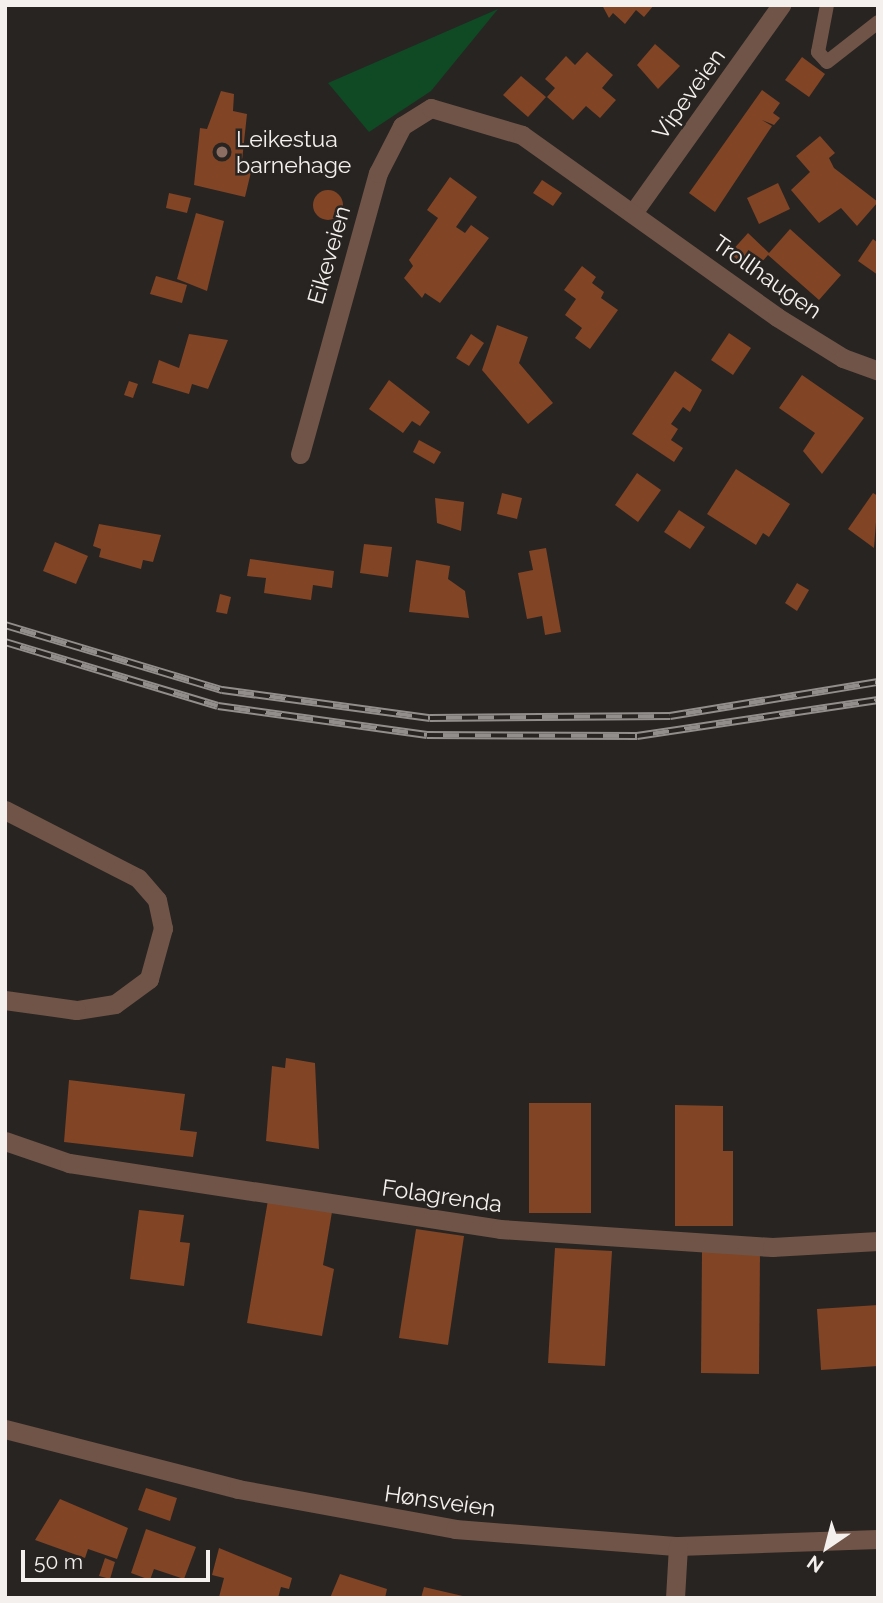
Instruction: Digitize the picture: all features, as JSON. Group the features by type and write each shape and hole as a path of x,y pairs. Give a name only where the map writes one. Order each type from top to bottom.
{"street":[{"name":"Vipeveien","path":"635,210 781,5"},
{"name":"Eikeveien","path":"300,454 377,173 402,126 430,108 522,135 635,210"},
{"name":"Trollhaugen","path":"635,210 777,317 843,358 878,371"},
{"path":"5,810 138,878 157,900 163,928 149,979 116,1004 76,1010 5,1000"},
{"name":"Folagrenda","path":"5,1141 69,1163 500,1229 772,1247 878,1241"},
{"name":"Hønsveien","path":"5,1429 351,1513 565,1541 678,1546 878,1539"},
{"path":"675,1598 678,1546"}],"lane":[{"path":"827,5 818,52 827,62 878,22"}],"green space":[{"path":"498,9 431,91 369,132 328,83"}],"building":[{"path":"602,5 654,5 644,17 636,10 625,24 613,13 609,18"},
{"path":"655,44 680,66 658,89 637,65"},
{"path":"587,52 613,75 602,88 616,100 600,118 586,106 573,120 547,97 555,88 545,79 566,56 575,65"},
{"path":"802,57 825,74 809,97 785,80"},
{"path":"521,76 546,97 528,117 503,95"},
{"path":"762,90 780,103 773,113 780,118 774,125 762,120 772,126 715,212 689,193"},
{"path":"221,91 234,94 233,111 247,114 241,170 251,172 245,197 194,185 200,128 207,129"},
{"path":"820,136 835,153 829,158 834,168 878,202 857,226 841,208 819,223 791,190 810,172 796,156"},
{"path":"450,177 477,197 456,227 465,233 471,225 489,238 440,303 425,293 422,298 404,278 413,266 409,260 438,218 427,210"},
{"path":"542,180 562,193 553,206 533,193"},
{"path":"778,183 790,209 759,224 747,198"},
{"path":"328,190 334,191 342,199 342,211 334,219 328,220 322,219 314,211 313,205 314,199 322,191"},
{"path":"169,193 191,198 187,213 166,208"},
{"path":"196,213 224,221 207,291 177,279"},
{"path":"790,229 841,275 819,300 768,255 752,273 730,253 748,233 769,253"},
{"path":"873,239 878,243 878,275 858,261"},
{"path":"582,266 596,277 592,283 604,292 601,298 618,310 590,349 575,338 582,328 565,315 576,299 564,290"},
{"path":"156,276 187,285 182,303 150,294"},
{"path":"497,325 528,337 519,363 553,403 528,424 482,370"},
{"path":"729,333 751,348 733,375 711,360"},
{"path":"189,334 228,340 208,389 192,384 189,394 152,383 159,360 179,368"},
{"path":"471,334 484,343 469,366 456,358"},
{"path":"675,371 702,390 690,412 683,407 671,424 678,429 671,440 683,448 674,462 632,434"},
{"path":"802,375 864,418 822,474 803,451 815,433 779,408"},
{"path":"389,380 430,412 420,426 412,421 403,433 369,409"},
{"path":"129,381 138,384 133,398 124,395"},
{"path":"419,440 441,452 434,464 413,452"},
{"path":"736,469 790,504 769,537 763,533 756,545 707,514"},
{"path":"637,473 661,490 638,522 615,505"},
{"path":"502,493 522,498 517,519 497,514"},
{"path":"873,493 878,496 874,548 848,529"},
{"path":"435,498 464,502 461,531 437,523"},
{"path":"679,510 705,527 690,549 664,532"},
{"path":"99,524 161,535 153,562 143,560 141,569 99,557 101,549 93,546"},
{"path":"55,542 88,556 76,584 43,571"},
{"path":"364,544 392,547 388,577 360,573"},
{"path":"546,548 561,632 545,635 542,616 527,619 518,573 533,570 529,551"},
{"path":"250,559 334,571 332,588 313,585 311,600 264,593 266,578 247,576"},
{"path":"416,560 450,566 448,579 465,591 469,618 409,612"},
{"path":"797,583 809,590 797,611 785,603"},
{"path":"220,594 231,597 227,614 216,612"},
{"path":"286,1058 315,1063 319,1149 266,1141 272,1066 285,1068"},
{"path":"69,1080 185,1094 180,1130 197,1132 193,1157 64,1142"},
{"path":"529,1103 591,1103 591,1213 529,1213"},
{"path":"675,1105 723,1106 723,1151 733,1151 733,1226 675,1226"},
{"path":"268,1200 332,1212 323,1265 334,1269 322,1336 247,1323"},
{"path":"139,1210 184,1215 180,1242 190,1243 184,1286 130,1279"},
{"path":"416,1229 464,1236 448,1345 399,1338"},
{"path":"555,1248 612,1251 605,1366 548,1363"},
{"path":"702,1251 760,1252 759,1374 701,1373"},
{"path":"878,1305 878,1366 821,1370 817,1309"},
{"path":"146,1488 177,1498 170,1521 138,1510"},
{"path":"60,1499 128,1528 117,1559 88,1549 85,1558 35,1540"},
{"path":"146,1529 196,1547 184,1579 154,1569 150,1580 131,1573"},
{"path":"219,1548 292,1578 289,1589 281,1587 278,1598 219,1597 224,1578 212,1575"},
{"path":"105,1558 115,1562 110,1579 99,1576"},
{"path":"340,1574 387,1589 385,1598 330,1598"},
{"path":"424,1587 467,1597 467,1598 421,1598"}],"railway":[{"path":"5,625 222,690 430,718 670,716 878,682"},
{"path":"5,642 218,706 427,735 637,736 878,700"}],"place":[{"name":"Leikestua barnehage","path":"222,152"}]}
